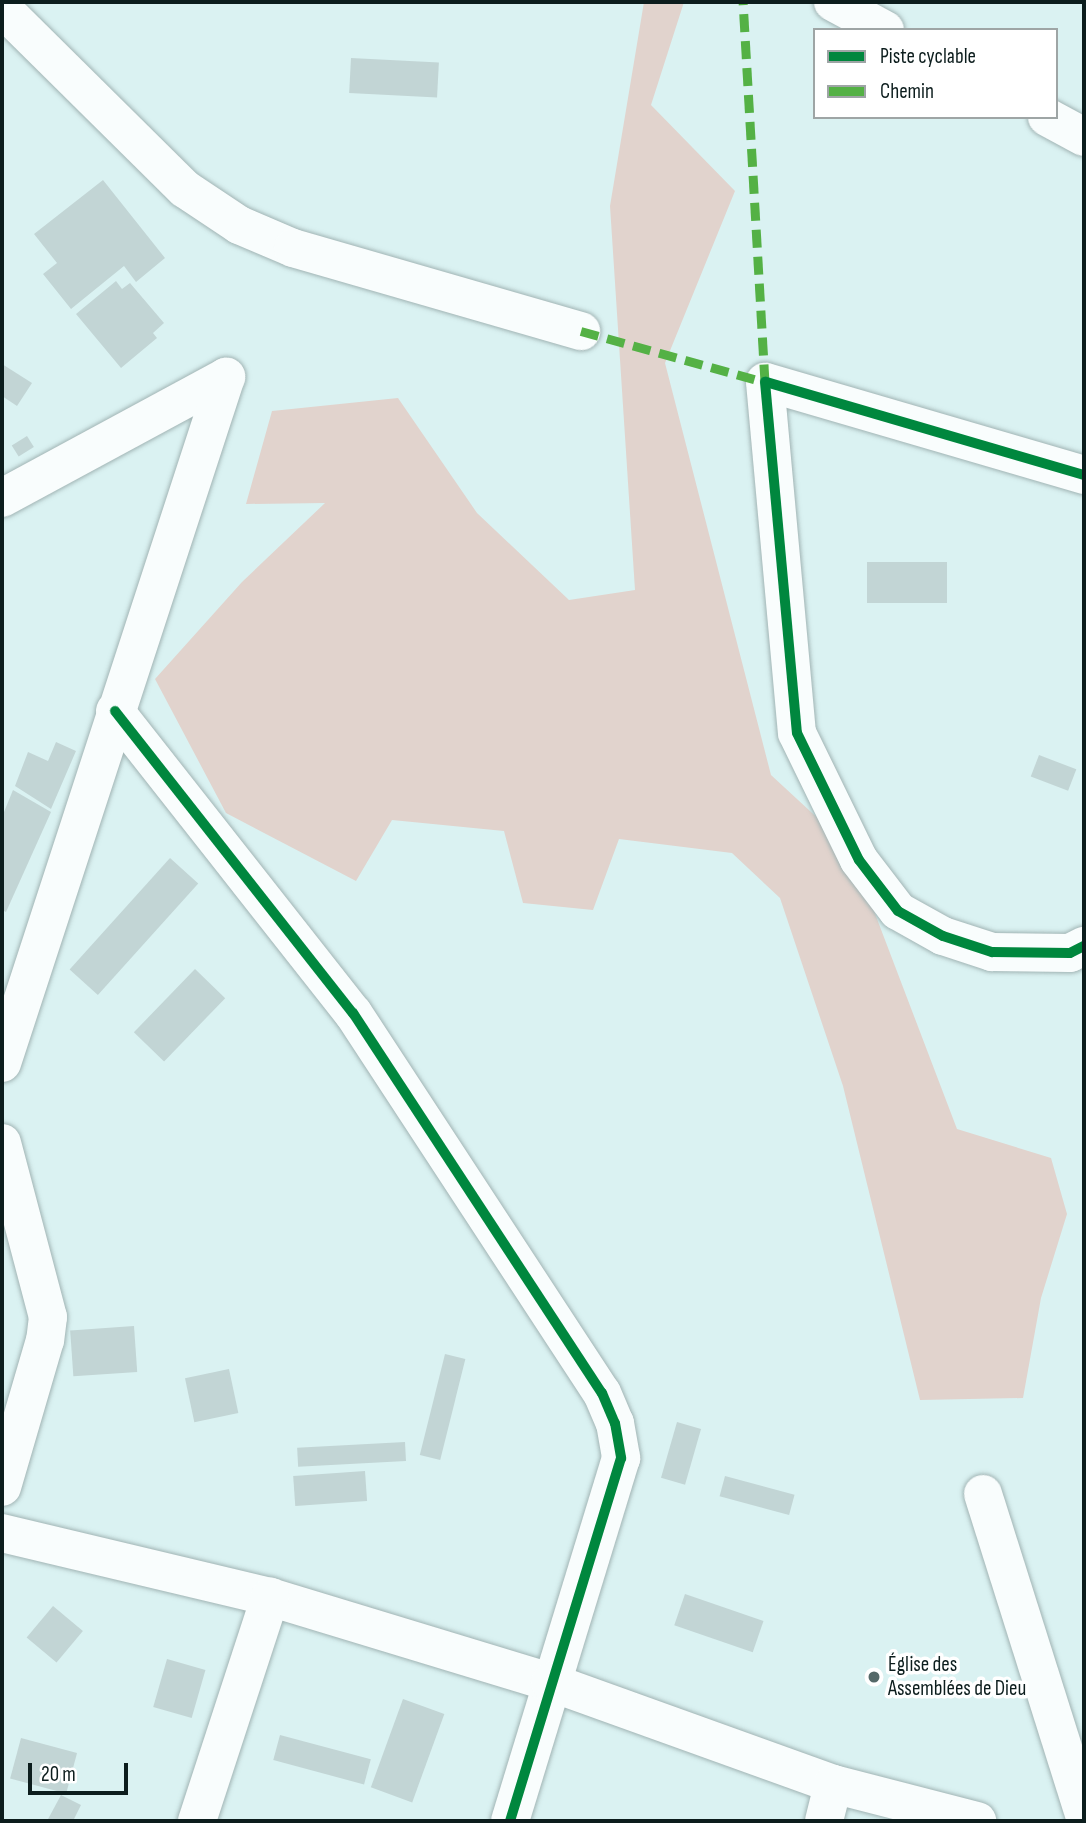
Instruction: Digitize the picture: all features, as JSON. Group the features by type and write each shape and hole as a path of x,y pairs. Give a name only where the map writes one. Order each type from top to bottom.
{"street":[{"path":"833,2 881,28"},
{"path":"2,8 185,189 239,225 293,248 581,331"},
{"path":"1051,119 1084,137"},
{"path":"2,498 226,377 2,1063"},
{"path":"1084,475 765,382 797,733 859,860 898,911 943,936 992,951 1070,953 1084,946"},
{"path":"115,711 352,1013 602,1393 615,1423 621,1458 550,1682 510,1821"},
{"path":"2,1143 48,1317 45,1340 2,1487"},
{"path":"983,1494 1084,1814"},
{"path":"2,1533 270,1597 550,1682 834,1784 977,1821"},
{"path":"197,1821 270,1597"},
{"path":"824,1821 834,1784"}],"shaded area":[{"path":"644,2 684,2 651,105 735,191 665,363 771,775 850,848 957,1129 1051,1158 1067,1214 1041,1298 1023,1398 920,1400 843,1086 780,898 732,853 619,839 593,910 523,903 504,831 392,820 356,881 226,813 155,679 242,582 325,503 246,504 272,411 398,398 477,513 569,600 635,590 610,206"}],"building":[{"path":"351,58 439,63 437,98 349,93"},
{"path":"103,180 165,258 136,282 124,266 71,309 43,274 57,263 34,234"},
{"path":"116,281 122,289 130,283 164,323 153,333 157,338 121,368 76,314"},
{"path":"2,364 32,383 17,406 2,396"},
{"path":"27,436 34,447 19,457 12,446"},
{"path":"867,562 947,562 947,603 867,603"},
{"path":"56,742 76,751 51,809 15,786 28,752 48,761"},
{"path":"1039,755 1076,769 1068,791 1031,776"},
{"path":"13,790 51,812 6,912 2,910 2,817"},
{"path":"170,858 198,883 98,995 70,969"},
{"path":"195,969 225,998 164,1061 134,1032"},
{"path":"134,1326 137,1372 73,1376 70,1330"},
{"path":"445,1354 465,1359 440,1460 420,1455"},
{"path":"229,1369 238,1413 194,1422 185,1378"},
{"path":"677,1422 701,1429 685,1485 661,1478"},
{"path":"405,1442 406,1461 298,1467 297,1448"},
{"path":"365,1471 367,1501 295,1506 293,1476"},
{"path":"725,1476 795,1495 789,1515 720,1496"},
{"path":"685,1594 763,1621 753,1652 674,1625"},
{"path":"53,1606 83,1631 57,1662 27,1637"},
{"path":"167,1659 205,1670 192,1718 153,1707"},
{"path":"403,1699 444,1714 412,1802 371,1787"},
{"path":"280,1735 371,1759 364,1784 273,1760"},
{"path":"21,1738 77,1753 66,1794 10,1779"},
{"path":"61,1795 81,1805 73,1821 47,1821"}],"marked path":[{"path":"581,331 765,382 743,2"}],"cycle path":[{"path":"1084,475 765,382 797,733 859,860 898,911 943,936 992,952 1070,953 1084,946"},
{"path":"115,711 353,1013 602,1393 615,1423 621,1458 510,1821"}],"place":[{"name":"Église des Assemblées de Dieu","path":"874,1677"}]}
